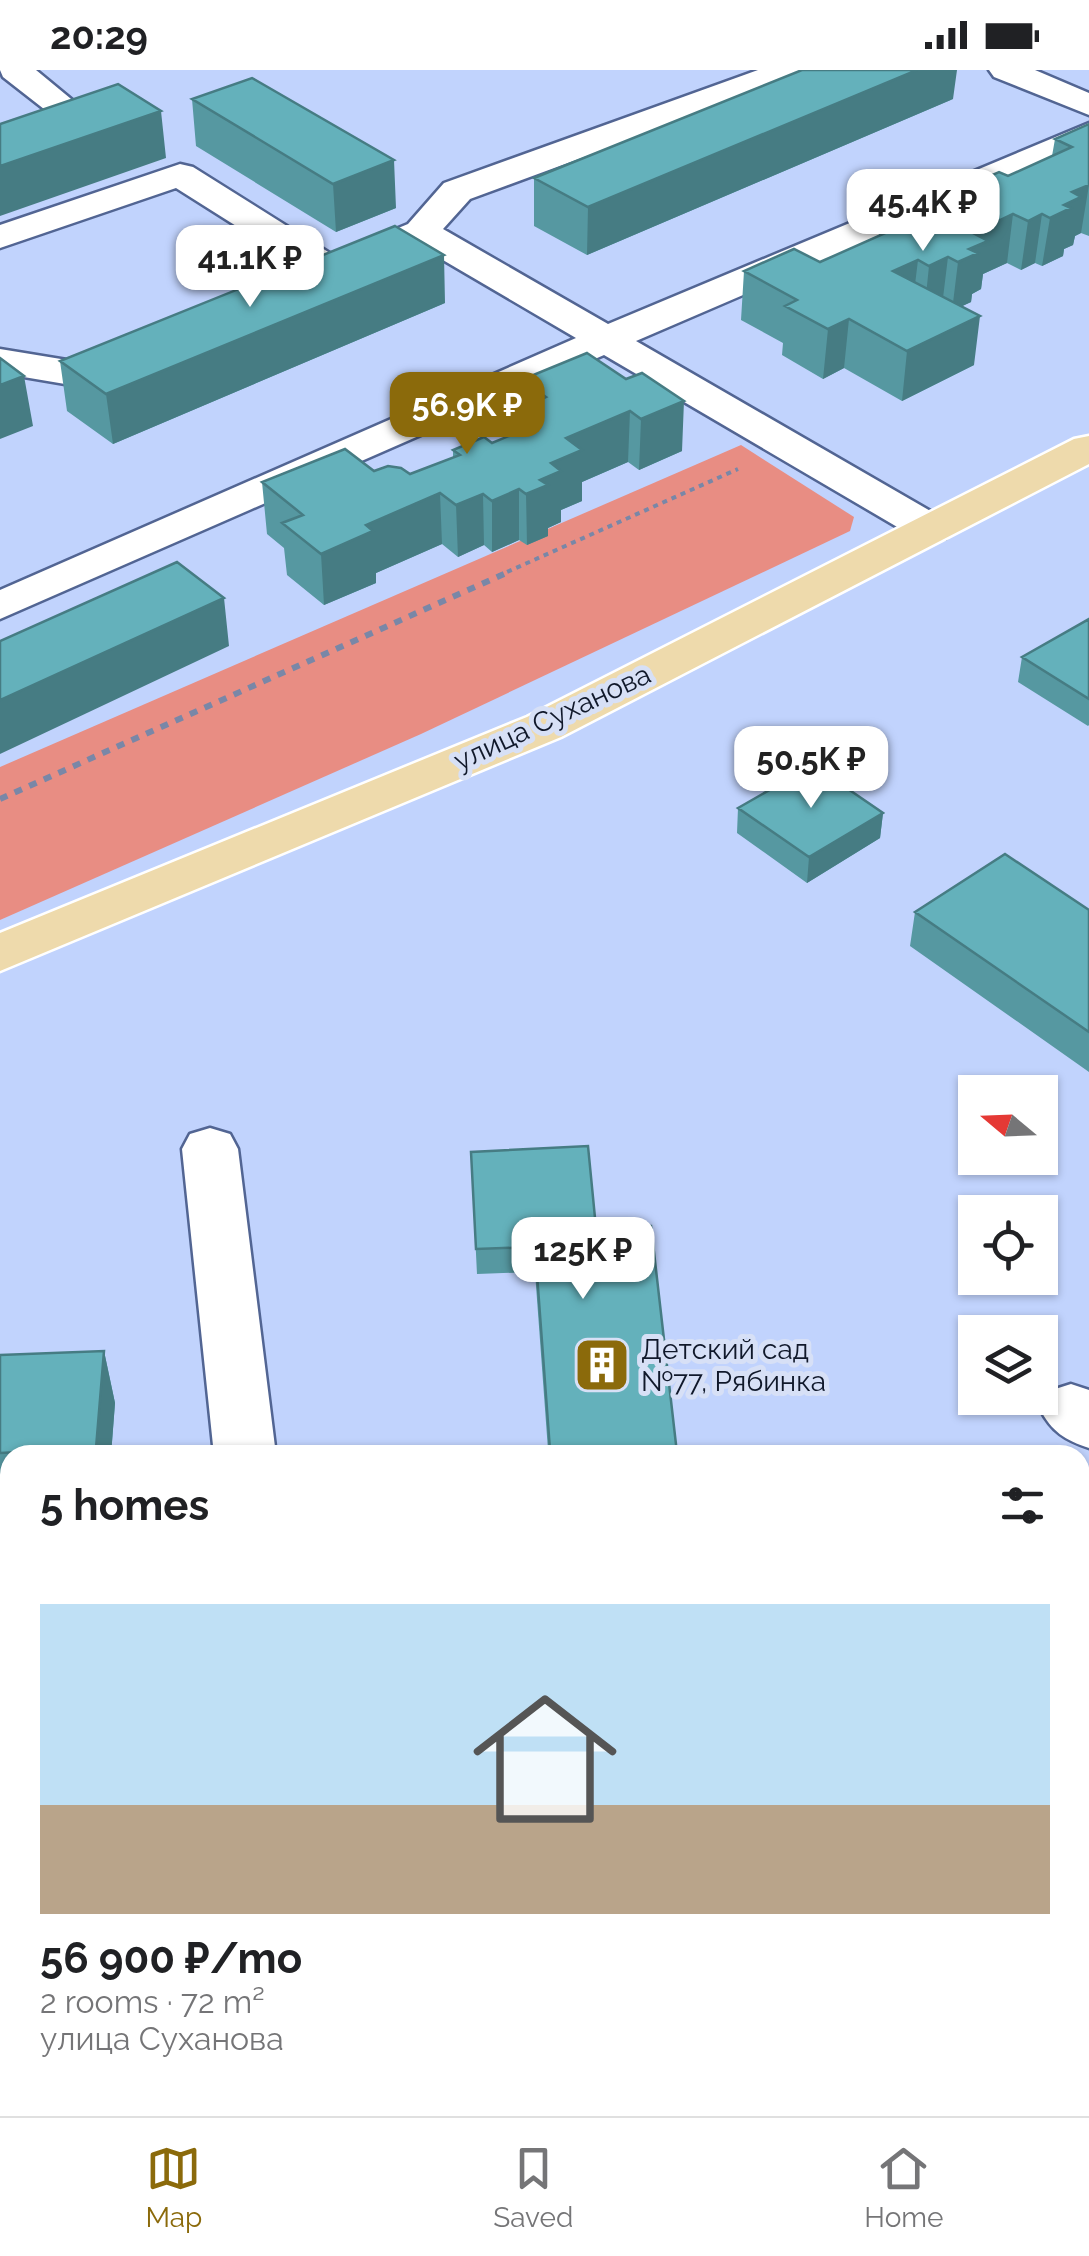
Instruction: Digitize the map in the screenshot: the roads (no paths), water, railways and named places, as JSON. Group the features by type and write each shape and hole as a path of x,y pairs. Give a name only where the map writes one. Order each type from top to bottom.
{"main road":[{"name":"улица Суханова","path":"0,952 544,727 1089,448"}],"lane":[{"path":"15,70 88,128 53,140"},
{"path":"293,284 421,232 457,191 789,70"},
{"path":"1006,70 1081,95"},
{"path":"0,606 1089,133"},
{"path":"0,237 180,175 330,269"},
{"path":"421,232 931,529"},
{"path":"0,361 71,373 163,336"},
{"path":"210,1149 244,1445"}],"place":[{"name":"Детский сад №77, Рябинка","path":"602,1365"}]}
